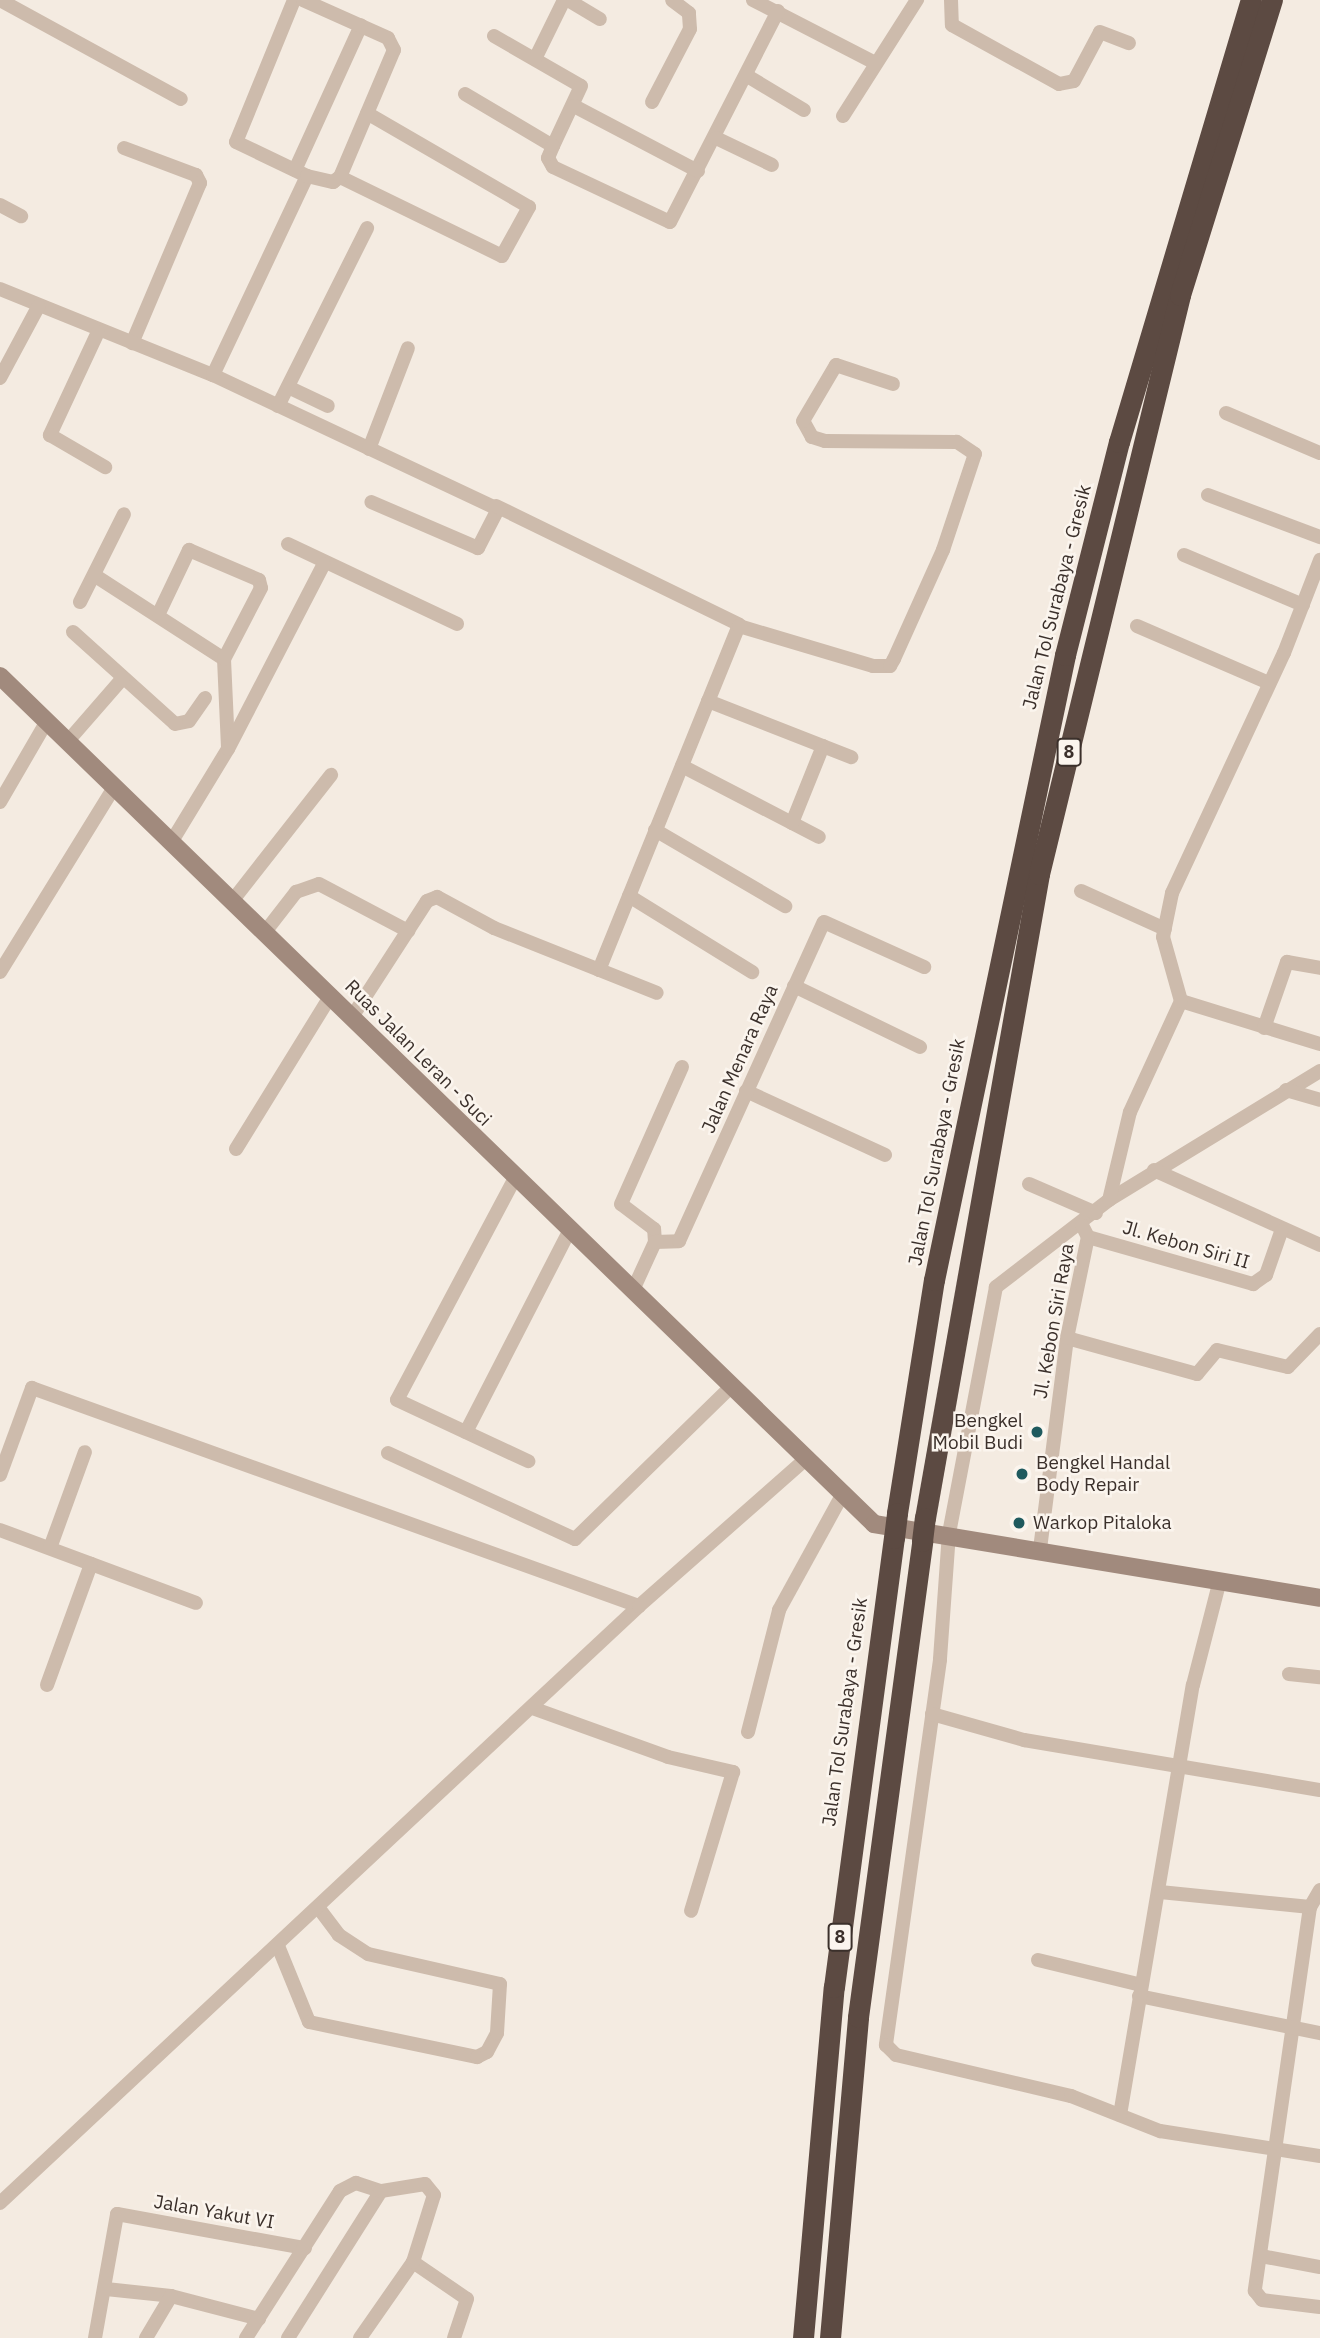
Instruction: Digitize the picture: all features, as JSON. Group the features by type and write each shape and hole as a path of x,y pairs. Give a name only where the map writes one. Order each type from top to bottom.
{"highway":[{"name":"Jalan Tol Surabaya - Gresik","path":"803,2338 834,1987 897,1513 934,1280 1065,655 1119,442 1251,0"},
{"name":"8","path":"830,2338 858,2017 925,1518 1039,874 1180,295 1272,0"}],"main road":[{"name":"Ruas Jalan Leran - Suci","path":"0,676 331,995 515,1178 807,1457 841,1497 874,1524 949,1533"},
{"path":"949,1533 1320,1598"}],"street":[{"path":"0,0 181,99"},
{"path":"294,0 236,142 301,173 333,182 340,177 394,45 361,25 303,0"},
{"path":"534,59 566,0 600,19"},
{"path":"652,102 690,29 690,13 672,0"},
{"path":"753,0 875,63"},
{"path":"951,0 952,25 1059,84 1074,81 1100,32 1129,43"},
{"path":"842,116 915,1"},
{"path":"494,36 581,86 548,158 553,167 667,223 749,77 778,11"},
{"path":"213,375 301,173 361,25"},
{"path":"749,77 804,110"},
{"path":"466,94 553,146"},
{"path":"574,106 698,171"},
{"path":"340,177 502,256 529,207 367,113"},
{"path":"716,138 772,165"},
{"path":"124,148 196,175 200,183 132,343"},
{"path":"0,205 21,216"},
{"path":"278,406 367,228"},
{"path":"0,289 98,332 213,375 496,506 740,625 873,666 890,666 943,550 975,454 957,442 825,441 812,437 803,421 835,365 893,384"},
{"path":"0,378 38,307"},
{"path":"98,332 50,435 105,467"},
{"path":"369,449 408,348"},
{"path":"288,387 328,406"},
{"path":"1226,413 1320,453"},
{"path":"1208,495 1320,537"},
{"path":"371,502 478,548 496,506"},
{"path":"80,602 124,513"},
{"path":"288,544 324,564 457,624"},
{"path":"159,613 191,549 259,580 261,588 224,659 228,749"},
{"path":"1184,555 1303,605"},
{"path":"1109,1200 1130,1112 1181,1001 1166,962 1165,929 1191,843 1269,683 1320,560"},
{"path":"172,841 228,749 324,564"},
{"path":"94,575 159,613 224,659"},
{"path":"599,970 740,625"},
{"path":"1137,626 1269,683"},
{"path":"74,632 175,723 189,721 205,698"},
{"path":"68,741 123,678"},
{"path":"708,701 851,757"},
{"path":"226,703 247,713"},
{"path":"0,802 47,721"},
{"path":"792,823 823,746"},
{"path":"681,766 819,837"},
{"path":"233,900 331,775"},
{"path":"0,972 115,786"},
{"path":"655,830 785,906"},
{"path":"265,932 296,892 319,884 408,931"},
{"path":"1081,891 1165,929"},
{"path":"629,896 752,972"},
{"path":"352,1017 427,901 444,898 494,928 657,993"},
{"name":"Jalan Menara Raya","path":"655,1242 679,1241 794,986 827,921 924,967"},
{"path":"1265,1028 1287,962 1320,968"},
{"path":"794,986 919,1047"},
{"path":"236,1149 331,995"},
{"path":"1181,1001 1320,1044"},
{"path":"632,1290 655,1242 653,1229 621,1204 682,1068"},
{"path":"1320,1072 1154,1170 1109,1200 1096,1213 1086,1231 996,1287 949,1533 932,1714 888,2052 1071,2096 1160,2131 1320,2156"},
{"path":"1286,1090 1320,1100"},
{"path":"746,1091 884,1155"},
{"path":"1154,1170 1281,1232 1320,1245"},
{"path":"515,1178 398,1397 402,1407 466,1432 528,1461"},
{"path":"1029,1184 1096,1213"},
{"path":"466,1432 570,1230"},
{"name":"Jl. Kebon Siri II","path":"1086,1231 1253,1284 1266,1275 1281,1232"},
{"name":"Jl. Kebon Siri Raya","path":"1040,1549 1066,1338 1086,1231"},
{"path":"1066,1338 1197,1374 1217,1350 1288,1367 1320,1334"},
{"path":"388,1453 575,1539 731,1387"},
{"path":"0,1475 32,1388 639,1606"},
{"path":"50,1548 85,1452"},
{"path":"0,2203 535,1709 639,1606 807,1457"},
{"path":"748,1732 779,1610 841,1497"},
{"path":"0,1530 196,1603"},
{"path":"47,1685 91,1564"},
{"path":"1120,2115 1180,1765 1220,1580"},
{"path":"1289,1674 1320,1677"},
{"path":"535,1709 668,1757 733,1772 691,1911"},
{"path":"932,1714 1024,1740 1320,1790"},
{"path":"1320,1890 1310,1908 1280,2151 1261,2256 1258,2297 1320,2307"},
{"path":"1160,1892 1310,1908"},
{"path":"278,1946 309,2022 477,2057 487,2052 497,2033 500,1984 368,1954 339,1935 319,1908"},
{"path":"1038,1960 1140,1991 1320,2033"},
{"path":"246,2338 346,2185 381,2191 425,2184 433,2191 413,2262 360,2338"},
{"path":"288,2338 381,2191"},
{"name":"Jalan Yakut VI","path":"106,2289 117,2214 305,2248"},
{"path":"1261,2256 1320,2267"},
{"path":"413,2262 467,2298 454,2338"},
{"path":"95,2338 106,2289 171,2296 259,2319"},
{"path":"146,2338 171,2296"}],"place":[{"name":"Bengkel Mobil Budi","path":"1037,1432"},
{"name":"Bengkel Handal Body Repair","path":"1022,1474"},
{"name":"Warkop Pitaloka","path":"1019,1523"}]}
